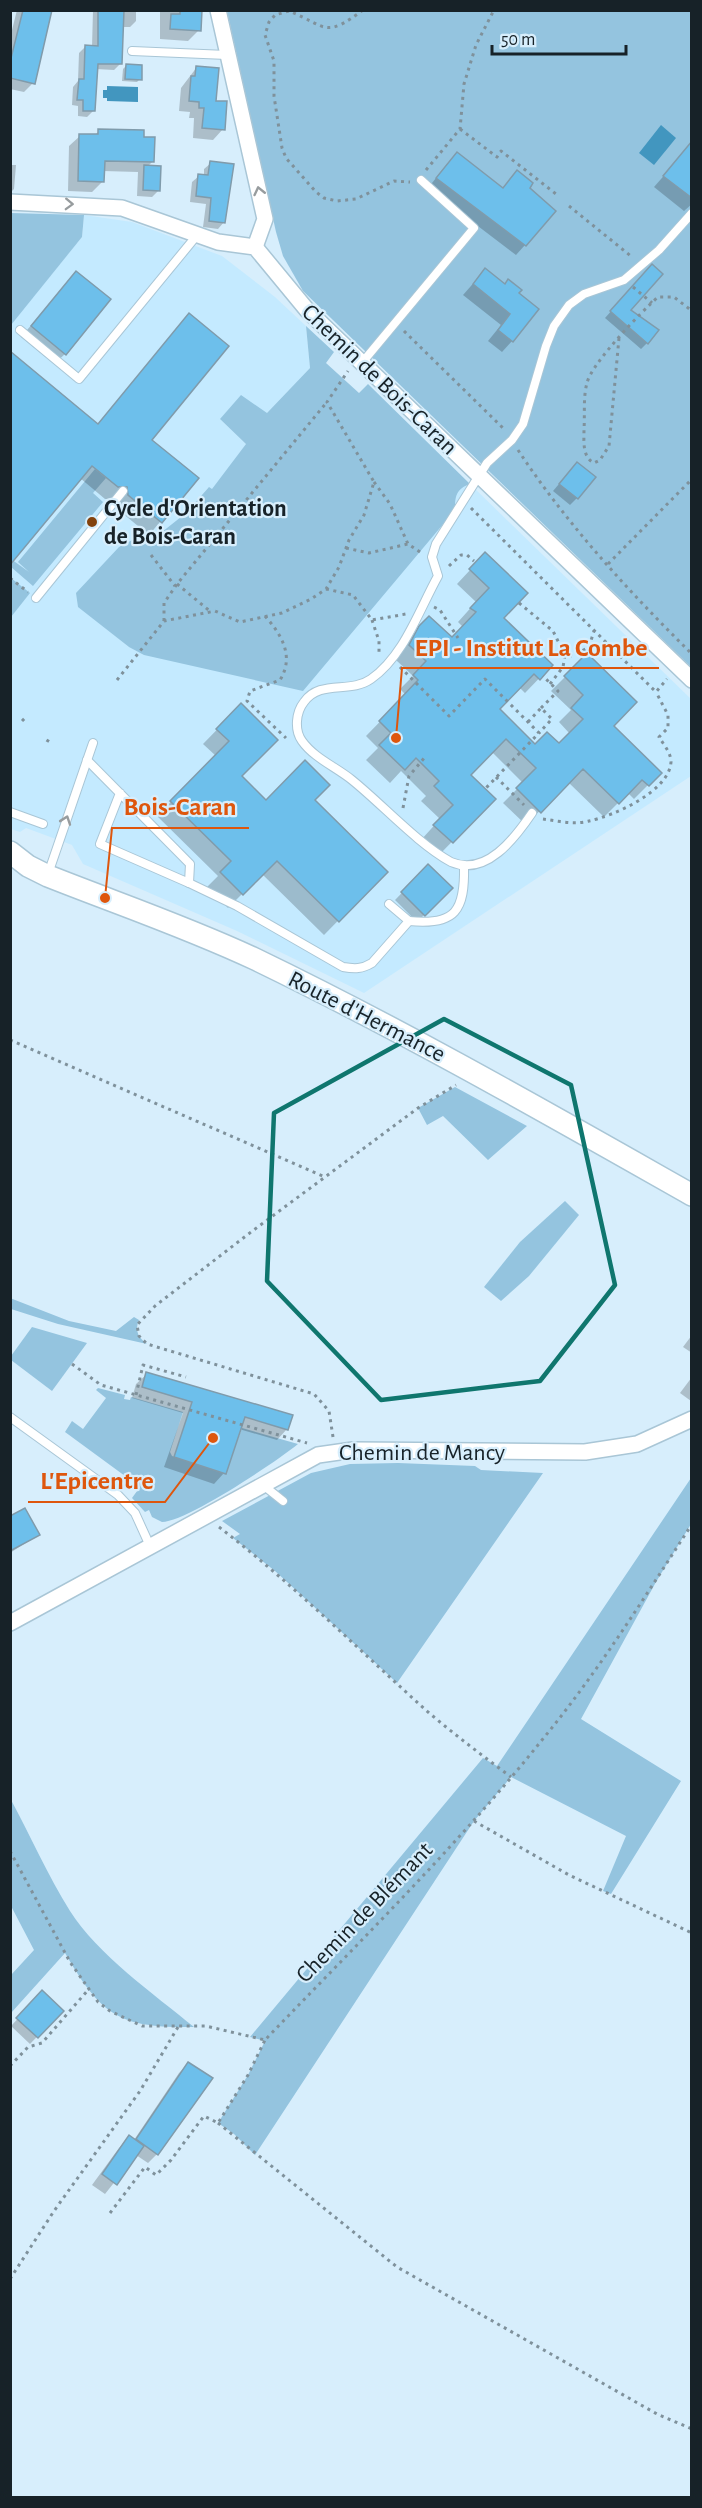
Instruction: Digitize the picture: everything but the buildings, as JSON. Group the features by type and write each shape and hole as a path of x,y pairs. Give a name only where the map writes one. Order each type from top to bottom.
{"main road":[{"name":"Route d'Hermance","path":"10,852 19,866 178,926 331,996 466,1067 692,1195"}],"street":[{"path":"10,202 122,208 218,242 255,247 265,219 218,10"},
{"name":"Chemin de Bois-Caran","path":"255,247 307,310 358,361 481,475 692,680"},
{"name":"Chemin de Mancy","path":"10,1623 318,1455 334,1450 585,1452 637,1444 692,1419"}],"lane":[{"path":"132,51 227,55"},
{"path":"358,361 395,322 474,228 421,180"},
{"path":"532,813 513,840 501,851 484,860 464,866 441,856 351,779 322,760 302,741 297,726 299,711 312,693 326,687 360,684 379,672 392,659 438,576 432,557 436,544 488,463 512,440 523,424 554,326 575,299 624,280 643,266 692,213"},
{"path":"20,330 79,379 198,234"},
{"path":"36,598 123,491"},
{"path":"48,876 93,743"},
{"path":"87,760 190,864 189,883"},
{"path":"120,793 100,844 237,906 343,967 365,967 372,963 408,921"},
{"path":"10,812 44,824"},
{"path":"389,904 408,921 439,921 455,911 464,894 464,866"},
{"path":"10,1417 118,1495 135,1513 150,1546"},
{"path":"263,1485 283,1501"}],"path":[{"path":"363,10 345,24 330,29 321,28 289,11 275,15 269,22 265,35 274,61 274,96 282,148 290,163 316,192 324,198 337,201 356,199 394,181 417,183 421,180 422,174 460,129 464,84 476,45 494,10"},
{"path":"460,129 497,157 501,152 556,194"},
{"path":"569,206 643,266"},
{"path":"624,280 652,303"},
{"path":"619,339 609,446 600,460 594,463 586,456 584,442 586,385 591,373 619,339 658,297 674,297 692,311"},
{"path":"395,322 486,409 608,564 692,654"},
{"path":"117,680 164,621 164,603 176,585 358,361"},
{"path":"327,402 374,482 390,504 408,544 432,557"},
{"path":"608,564 692,478"},
{"path":"151,555 176,585 211,612 235,621 282,613 326,589 364,515 374,482"},
{"path":"463,501 656,692 668,715 668,728 659,737 668,751 671,763 664,777 653,790 628,808 589,821 537,818 496,777"},
{"path":"346,548 369,554 408,544"},
{"path":"438,576 461,555 467,555 474,561"},
{"path":"10,578 36,598"},
{"path":"326,589 352,595 372,620 379,641 379,672"},
{"path":"519,603 553,631 565,655 563,667 550,684"},
{"path":"372,620 432,606 440,610 459,638"},
{"path":"164,621 211,612"},
{"path":"265,616 279,632 286,648 286,667 280,680 250,691 247,701 289,741 302,741"},
{"path":"565,655 573,656 589,647 594,631"},
{"path":"392,659 449,716 484,679 539,733"},
{"path":"656,692 678,667"},
{"path":"528,722 558,691 543,676"},
{"path":"485,789 552,719 541,708"},
{"path":"22,721 26,717"},
{"path":"47,742 50,737"},
{"path":"402,822 408,776 425,756"},
{"path":"10,1040 325,1177"},
{"path":"334,1450 332,1419 322,1401 314,1394 147,1344 136,1331 139,1320 325,1177 437,1096"},
{"path":"72,1364 101,1385 314,1445 318,1455"},
{"path":"136,1395 143,1365 186,1377"},
{"path":"205,1516 275,1571 429,1712 483,1758 511,1777"},
{"name":"Chemin de Blémant","path":"218,2123 248,2075 265,2040 474,1821 595,1673 692,1524"},
{"path":"474,1821 569,1875 692,1933"},
{"path":"10,1851 70,1962 88,1990 110,2011 132,2023 159,2027 206,2026 265,2040"},
{"path":"10,2066 28,2047 42,2043 88,1990"},
{"path":"10,2279 54,2211 140,2091 178,2027"},
{"path":"110,2213 145,2167 156,2175 171,2160 204,2116 234,2134 247,2149 397,2267 657,2414 692,2429"}],"highlighted area":[{"path":"444,1019 571,1085 615,1285 540,1381 381,1400 267,1281 274,1113"}],"shaded area":[{"path":"227,11 691,11 691,667 303,291 283,256 276,232"},
{"path":"107,86 138,87 138,102 107,101 107,98 103,98 103,90 107,90"},
{"path":"661,125 676,138 654,165 639,153"},
{"path":"11,213 84,215 82,237 11,325"},
{"path":"84,215 132,222 222,256 275,297 306,326 310,368 267,413 220,419 246,444 212,490 208,488 186,513 79,607 129,647 455,497 460,488 470,484 691,699 691,776 364,993 237,931 83,864 72,845 26,828 20,832 11,829 10,325 82,237"},
{"path":"306,326 334,352 326,363 359,393 368,384 470,484 457,494 455,510 303,691 144,655 129,647 78,607 76,593 119,547 138,537 162,532 186,513 209,487 212,489 246,444 220,419 241,395 267,413 310,368"},
{"path":"95,469 106,478 93,493 103,502 33,586 11,567 11,559 29,572 18,562"},
{"path":"11,578 30,593 11,617"},
{"path":"455,1087 527,1126 488,1160 443,1116 427,1125 418,1108"},
{"path":"565,1201 579,1215 529,1276 501,1301 484,1287 520,1242"},
{"path":"10,1298 69,1321 116,1331 134,1317 139,1320 138,1334 147,1344 58,1324 11,1309"},
{"path":"32,1327 87,1343 52,1391 11,1360 11,1356"},
{"path":"98,1388 125,1395 124,1399 130,1400 131,1397 183,1412 170,1452 172,1456 225,1474 242,1428 298,1444 252,1477 210,1502 174,1519 162,1522 152,1517 149,1510 145,1512 132,1498 140,1487 65,1432 72,1421 83,1429 106,1398 96,1390"},
{"path":"350,1464 475,1466 481,1470 543,1473 397,1683 275,1571 233,1538 240,1534 222,1521 311,1473"},
{"path":"691,1478 691,1524 656,1582 581,1719 681,1781 611,1894 603,1891 626,1836 511,1777 474,1821 255,2155 234,2134 218,2123 248,2075 265,2041 250,2037 483,1758 497,1766"},
{"path":"10,1798 54,1884 81,1927 111,1958 194,2027 148,2025 130,2021 116,2014 90,1992 65,1953 11,2013 11,1975 34,1950 11,1906"}],"place":[{"name":"Cycle d'Orientation de Bois-Caran","path":"92,522"},
{"name":"EPI - Institut La Combe","path":"396,738"},
{"name":"Bois-Caran","path":"105,898"},
{"name":"L'Epicentre","path":"213,1438"}]}
